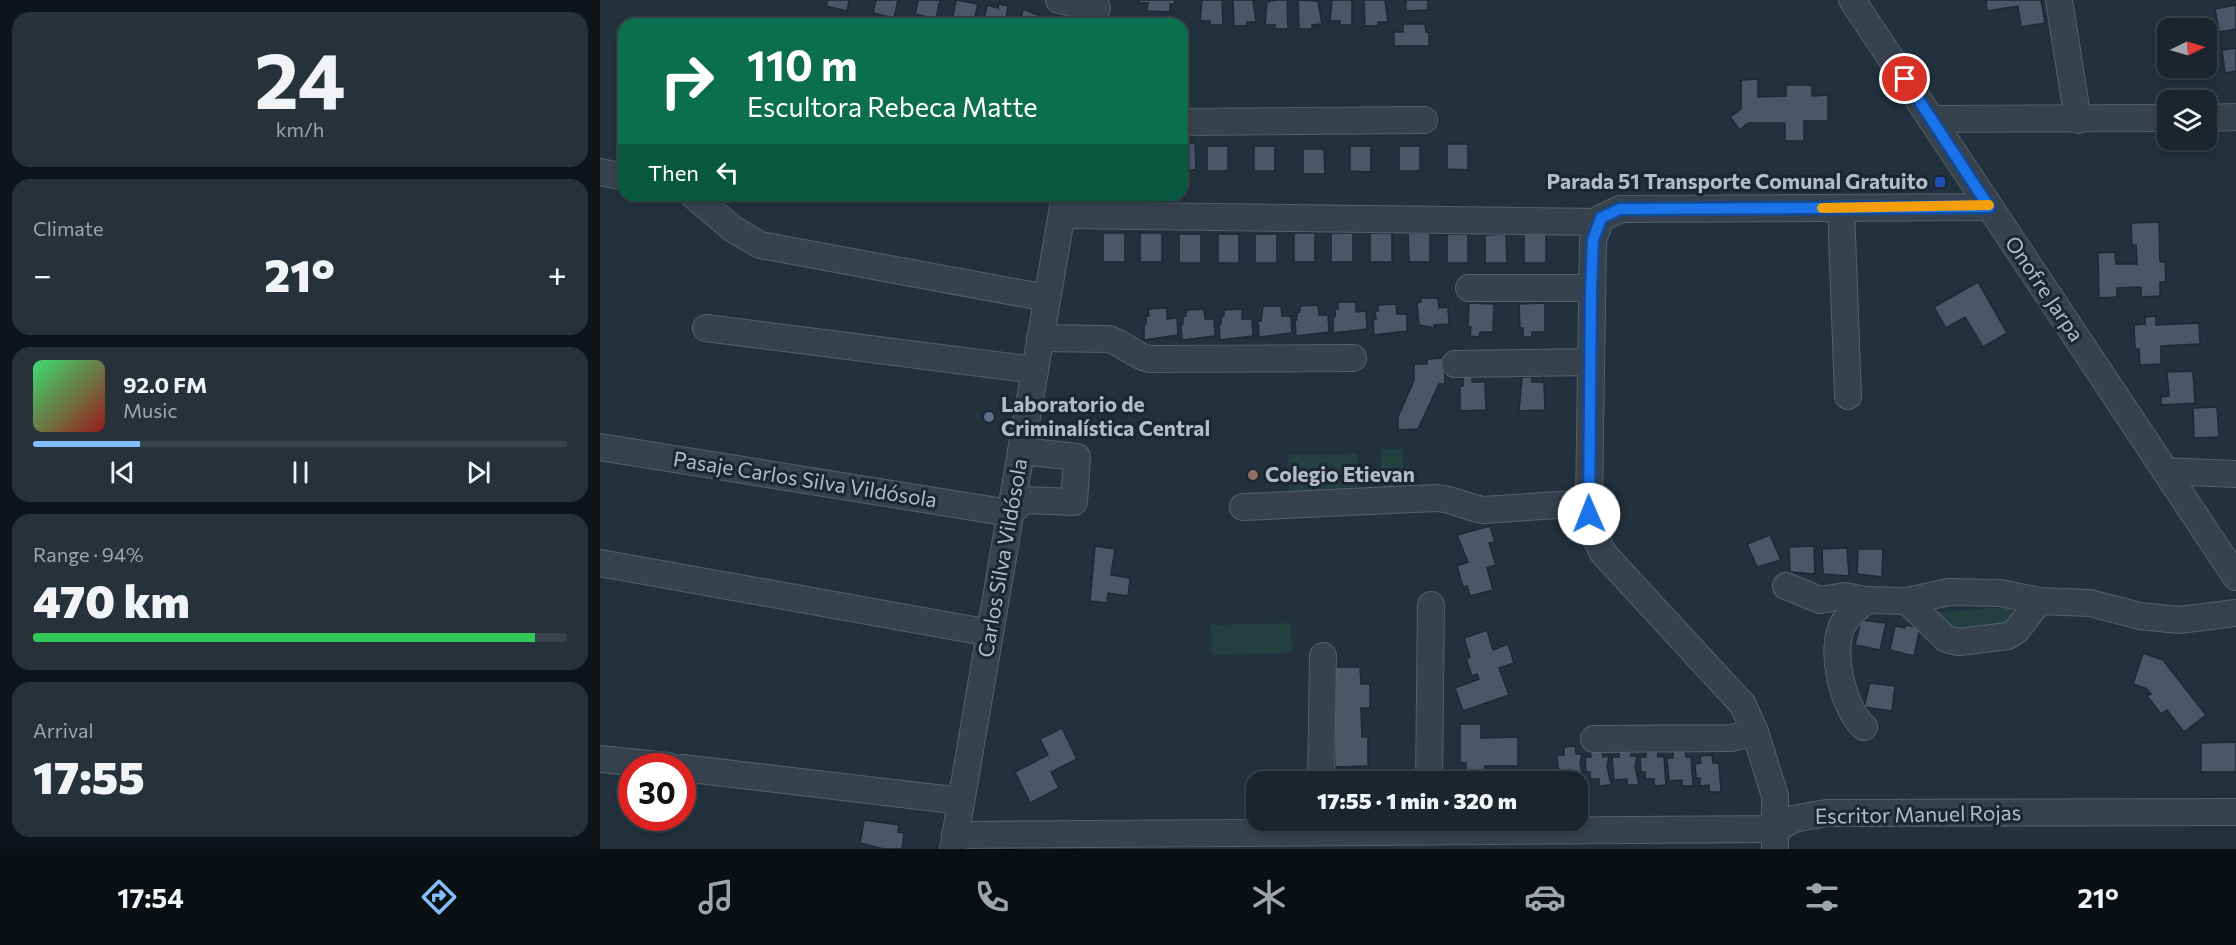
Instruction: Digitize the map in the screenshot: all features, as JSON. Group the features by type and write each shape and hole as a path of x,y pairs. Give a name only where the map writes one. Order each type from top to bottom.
{"street":[{"path":"1059,0 1096,11"},
{"name":"Onofre Jarpa","path":"1852,0 2236,577"},
{"path":"2059,0 2078,120"},
{"path":"2217,118 2236,117"},
{"path":"1931,118 2078,120 2157,118"},
{"path":"1188,122 1424,120"},
{"path":"600,172 618,176"},
{"path":"700,201 733,229 760,244 1047,298"},
{"path":"1063,205 1600,220 1620,209 1989,207"},
{"name":"Carlos Silva Vildósola","path":"954,842 1063,205"},
{"path":"1841,208 1848,396"},
{"path":"1600,220 1593,240 1591,288 1589,503 1594,535 1604,553 1736,697 1755,732 1775,796 1776,839"},
{"path":"1469,288 1591,288"},
{"path":"706,328 1035,370"},
{"path":"1040,338 1109,339 1120,343 1133,354 1149,359 1353,358"},
{"path":"1455,364 1590,362"},
{"name":"Pasaje Carlos Silva Vildósola","path":"600,447 1010,513"},
{"path":"1010,513 1024,500 1074,502 1077,457 1021,451"},
{"path":"2165,471 2236,474"},
{"path":"1243,507 1435,498 1450,498 1467,507 1483,510 1589,503"},
{"path":"600,563 990,633"},
{"path":"1786,586 1820,600 1843,625"},
{"path":"1820,600 1845,596 1866,600 1907,601 1948,592 2001,593 2039,601 2090,603 2140,616 2179,620 2236,613"},
{"path":"1864,727 1855,720 1844,693 1839,648 1843,625 1866,600"},
{"path":"1907,601 1946,639 1959,642 2008,636 2017,630 2039,601"},
{"path":"1429,771 1431,605"},
{"path":"1321,771 1323,656"},
{"path":"1594,739 1732,738 1755,732"},
{"path":"600,759 618,761"},
{"path":"696,770 961,801"},
{"name":"Escritor Manuel Rojas","path":"1474,831 1574,840 1776,839 1794,819 1826,813 2236,812"},
{"name":"Escritor Manuel Rojas","path":"954,842 1361,831"}],"green space":[{"path":"1381,449 1403,449 1403,487 1381,487"},
{"path":"1357,454 1358,490 1289,492 1288,455"},
{"path":"2007,607 2015,614 2005,626 1941,631 1939,612"},
{"path":"1291,623 1292,653 1212,655 1211,625"}],"building":[{"path":"828,0 849,0 847,11 826,6"},
{"path":"876,0 898,0 894,18 873,13"},
{"path":"918,0 940,0 936,18 915,14"},
{"path":"956,0 978,4 974,18 953,18"},
{"path":"1139,0 1175,0 1174,4 1170,4 1170,12 1147,11 1148,3 1139,3"},
{"path":"1202,0 1222,0 1223,25 1210,25 1210,21 1200,21"},
{"path":"1233,0 1253,0 1256,22 1247,22 1247,26 1234,26"},
{"path":"1287,0 1288,29 1275,29 1275,25 1265,25 1267,2"},
{"path":"1298,0 1318,1 1322,24 1312,25 1312,29 1299,29"},
{"path":"1332,0 1352,0 1352,25 1340,25 1340,21 1330,21"},
{"path":"1364,0 1385,0 1388,22 1378,22 1378,26 1365,26"},
{"path":"1406,0 1428,0 1428,10 1406,11"},
{"path":"1986,0 2041,0 2045,23 2021,27 2018,6 1987,11"},
{"path":"999,4 1008,6 1006,18 984,18 987,5 998,8"},
{"path":"2236,5 2236,29 2219,32 2215,9"},
{"path":"1023,9 1043,17 1043,18 1021,18"},
{"path":"1403,24 1425,24 1426,32 1429,32 1429,46 1394,46 1394,32 1403,32"},
{"path":"2236,48 2236,71 2225,73 2222,50"},
{"path":"1758,79 1758,97 1786,96 1786,85 1812,85 1812,96 1828,95 1828,121 1804,121 1804,141 1785,141 1785,123 1748,123 1740,130 1730,117 1741,109 1741,80"},
{"path":"1195,143 1196,170 1188,170 1188,144"},
{"path":"1447,144 1468,144 1468,170 1447,169"},
{"path":"1207,146 1228,146 1228,171 1207,171"},
{"path":"1254,146 1275,146 1275,171 1254,171"},
{"path":"1350,146 1371,146 1371,172 1350,171"},
{"path":"1399,146 1420,146 1420,171 1399,171"},
{"path":"1303,149 1324,149 1325,174 1303,174"},
{"path":"2159,222 2160,262 2165,262 2166,282 2160,282 2160,296 2141,297 2141,287 2117,288 2117,297 2099,298 2098,253 2115,252 2116,264 2137,264 2136,245 2132,245 2131,223"},
{"path":"1103,233 1125,233 1125,262 1103,262"},
{"path":"1140,233 1162,233 1162,262 1140,262"},
{"path":"1294,233 1315,233 1315,262 1294,262"},
{"path":"1331,233 1353,233 1353,262 1331,262"},
{"path":"1370,233 1392,233 1392,262 1370,262"},
{"path":"1408,233 1430,233 1430,262 1409,262"},
{"path":"1179,234 1201,234 1201,263 1179,263"},
{"path":"1218,234 1239,234 1239,263 1218,263"},
{"path":"1255,234 1277,234 1277,263 1255,263"},
{"path":"1447,234 1468,234 1468,263 1447,263"},
{"path":"1506,234 1507,263 1485,263 1485,235"},
{"path":"1524,234 1546,234 1546,263 1524,263"},
{"path":"1978,282 2007,333 1983,347 1965,317 1946,328 1934,307"},
{"path":"1421,298 1438,298 1439,308 1448,307 1449,324 1434,325 1435,328 1419,325 1417,303 1421,302"},
{"path":"1338,302 1356,302 1356,312 1366,311 1367,329 1333,333 1333,317 1335,317 1335,309 1338,309"},
{"path":"1469,303 1494,304 1493,332 1480,332 1479,337 1470,336"},
{"path":"1545,303 1545,332 1532,332 1532,337 1523,337 1523,328 1520,328 1519,304"},
{"path":"1396,304 1397,314 1407,314 1407,331 1374,335 1373,319 1376,319 1375,312 1378,311 1378,305"},
{"path":"1318,305 1319,315 1328,315 1329,332 1296,336 1295,320 1297,320 1297,313 1300,312 1300,306"},
{"path":"1263,306 1281,306 1282,316 1291,316 1292,333 1259,337 1258,321 1261,321"},
{"path":"1167,308 1167,319 1177,318 1178,335 1144,340 1144,324 1146,324 1146,316 1149,316 1148,309"},
{"path":"1204,309 1205,319 1214,319 1215,336 1182,340 1181,324 1183,324 1183,317 1186,316 1186,310"},
{"path":"1242,309 1242,319 1252,319 1253,336 1220,340 1219,324 1221,324 1221,317 1224,316 1224,310"},
{"path":"2156,316 2156,325 2199,323 2200,344 2161,346 2161,364 2140,365 2139,349 2135,349 2134,325 2145,324 2145,317"},
{"path":"1444,358 1445,384 1439,384 1418,429 1398,430 1398,417 1414,380 1414,364 1427,364 1427,359"},
{"path":"2193,371 2195,403 2161,405 2161,397 2169,396 2167,372"},
{"path":"1463,377 1472,377 1472,382 1485,382 1486,410 1460,411 1460,386 1463,386"},
{"path":"1522,377 1532,377 1532,382 1544,382 1545,410 1519,411"},
{"path":"2217,407 2219,437 2194,438 2193,408"},
{"path":"1490,526 1495,542 1489,543 1496,565 1487,568 1493,590 1470,596 1467,586 1463,587 1457,566 1468,562 1457,535"},
{"path":"1770,535 1781,560 1757,567 1747,544"},
{"path":"1095,546 1115,549 1111,575 1130,578 1128,596 1108,593 1107,603 1090,601"},
{"path":"1814,546 1815,574 1790,572 1789,547"},
{"path":"1847,548 1849,576 1823,574 1822,549"},
{"path":"1858,549 1883,549 1882,577 1857,574"},
{"path":"1861,620 1886,623 1880,650 1855,645"},
{"path":"1906,625 1920,628 1914,656 1890,650 1895,626 1905,628"},
{"path":"1487,630 1493,650 1508,644 1514,663 1499,668 1509,695 1463,711 1455,688 1479,679 1477,674 1472,676 1466,659 1470,657 1464,638"},
{"path":"2143,653 2163,660 2206,715 2184,732 2167,710 2161,714 2147,696 2151,694 2147,689 2133,684"},
{"path":"1334,667 1360,667 1361,684 1370,684 1370,708 1361,708 1362,737 1368,737 1368,766 1335,767"},
{"path":"1870,683 1895,686 1892,711 1864,707"},
{"path":"1460,724 1481,724 1481,738 1518,737 1518,766 1485,766 1485,771 1466,771 1466,763 1460,763"},
{"path":"1062,728 1077,759 1051,772 1059,788 1030,803 1015,772 1048,755 1040,739"},
{"path":"2236,742 2236,772 2201,772 2201,743"},
{"path":"1575,746 1576,754 1582,754 1582,771 1558,771 1557,755 1564,755 1564,747"},
{"path":"1631,748 1631,756 1637,756 1635,766 1639,785 1627,785 1627,779 1614,780 1612,757 1619,757 1619,749"},
{"path":"1602,749 1603,757 1609,756 1607,766 1611,785 1599,786 1599,779 1590,779 1590,772 1586,771 1585,757 1591,757 1590,750"},
{"path":"1657,749 1658,757 1664,756 1666,785 1654,786 1654,779 1645,779 1645,772 1641,772 1640,757 1646,757 1646,750"},
{"path":"1685,749 1686,757 1691,757 1693,786 1682,786 1682,780 1669,781 1667,758 1673,758 1673,750"},
{"path":"1712,755 1713,763 1719,763 1721,792 1709,792 1709,785 1700,786 1700,778 1696,778 1695,764 1701,763 1700,756"},
{"path":"864,820 899,825 898,832 904,833 902,849 884,849 860,843"}],"slow traffic":[{"path":"1822,208 1989,207 1989,205"}],"place":[{"name":"Parada 51 Transporte Comunal Gratuito","path":"1940,182"},
{"name":"Laboratorio de Criminalística Central","path":"989,417"},
{"name":"Colegio Etievan","path":"1253,475"}],"route":[{"path":"1589,514 1591,288 1593,240 1601,218 1620,209 1989,207 1905,79"}]}
